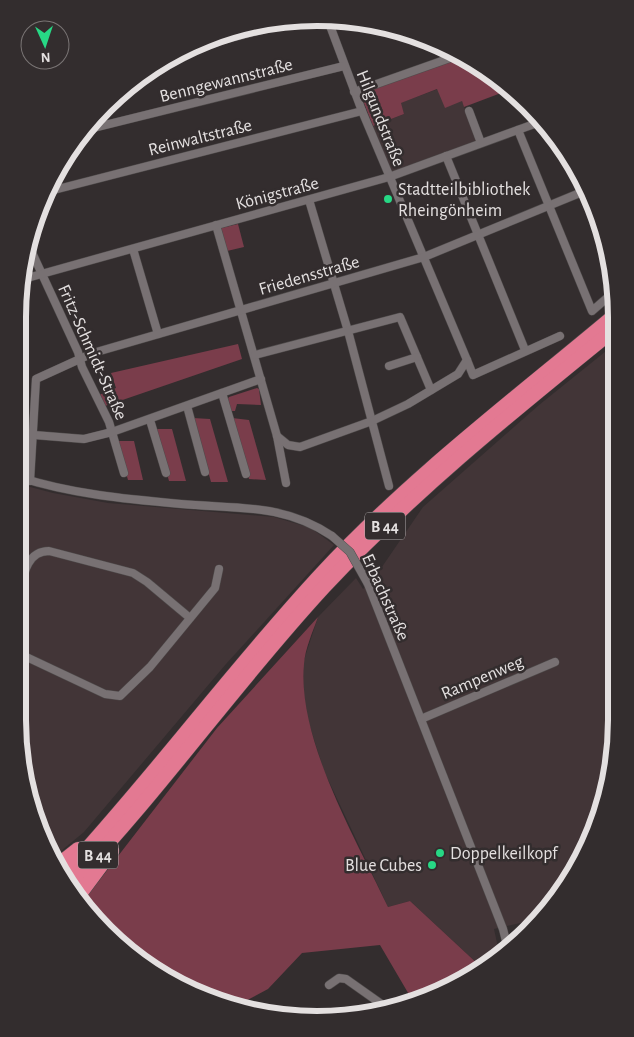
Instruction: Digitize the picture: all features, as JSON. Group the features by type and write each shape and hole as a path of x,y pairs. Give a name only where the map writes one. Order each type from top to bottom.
{"highway":[{"name":"B 44","path":"74,880 288,611 346,548 418,478 608,321"},
{"name":"B 44","path":"68,870 118,823 276,642 347,564 426,486 487,433 608,335"},
{"path":"63,861 118,823 124,836 82,891"}],"street":[{"name":"Hilgundstraße","path":"332,27 354,92 467,360"},
{"path":"354,92 450,58"},
{"name":"Benngewannstraße","path":"96,127 344,66"},
{"path":"469,110 481,143"},
{"name":"Reinwaltstraße","path":"55,190 362,111"},
{"name":"Königstraße","path":"29,277 389,177 534,123"},
{"path":"518,130 592,311 607,298"},
{"path":"446,156 525,350"},
{"name":"Friedensstraße","path":"34,435 36,379 80,358 424,257 580,193"},
{"path":"309,200 348,330 388,486"},
{"path":"216,225 242,309 277,436 286,483"},
{"path":"133,249 158,334"},
{"name":"Fritz-Schmidt-Straße","path":"33,255 80,358 82,367 110,422 124,473"},
{"path":"254,355 400,317 431,390"},
{"path":"467,360 473,375 525,350 560,336"},
{"path":"389,366 417,357"},
{"path":"277,436 288,445 300,447 372,421 458,374 467,360"},
{"path":"30,481 34,435 84,439 150,420 261,379"},
{"path":"222,393 246,474"},
{"path":"187,406 205,472"},
{"path":"150,420 166,474"},
{"name":"Erbachstraße","path":"26,480 65,490 111,497 268,510 306,520 332,536 350,552 368,584 503,929 506,941"},
{"path":"26,571 29,560 37,553 49,551 133,573 147,582 190,618"},
{"path":"26,657 105,694 120,696 150,667 215,588 219,568"},
{"name":"Rampenweg","path":"420,719 556,662"},
{"path":"329,985 336,979 346,979 381,1004"}],"shaded area":[{"path":"454,60 479,75 502,93 464,107 462,101 445,108 437,89 401,103 404,114 373,126 360,93"},
{"path":"438,89 462,101 477,141 391,173 373,126 404,114 400,103"},
{"path":"238,224 244,247 227,251 221,228"},
{"path":"238,344 242,359 105,406 99,395 116,388 111,373"},
{"path":"608,349 608,720 605,758 598,795 586,831 559,882 527,921 494,929 498,948 477,963 410,901 388,907 324,771 304,708 303,663 318,617 356,578 363,589 373,580 423,507 539,405"},
{"path":"259,389 261,405 237,404 235,411 230,411 227,400 229,397"},
{"path":"193,418 210,419 228,482 211,482"},
{"path":"232,418 249,420 266,480 249,479"},
{"path":"155,429 172,429 186,481 169,481"},
{"path":"117,441 134,441 143,480 128,480"},
{"path":"26,486 108,503 274,517 311,528 334,545 226,664 84,832 58,853 48,831 32,777 26,720"},
{"path":"318,617 305,658 304,693 319,756 331,788 388,907 410,901 477,963 446,981 409,995 380,945 302,953 268,989 244,1002 188,981 155,962 125,939 86,897 217,728"}],"place":[{"name":"Stadtteilbibliothek Rheingönheim","path":"388,199"},
{"name":"Doppelkeilkopf","path":"440,853"},
{"name":"Blue Cubes","path":"432,865"}]}
